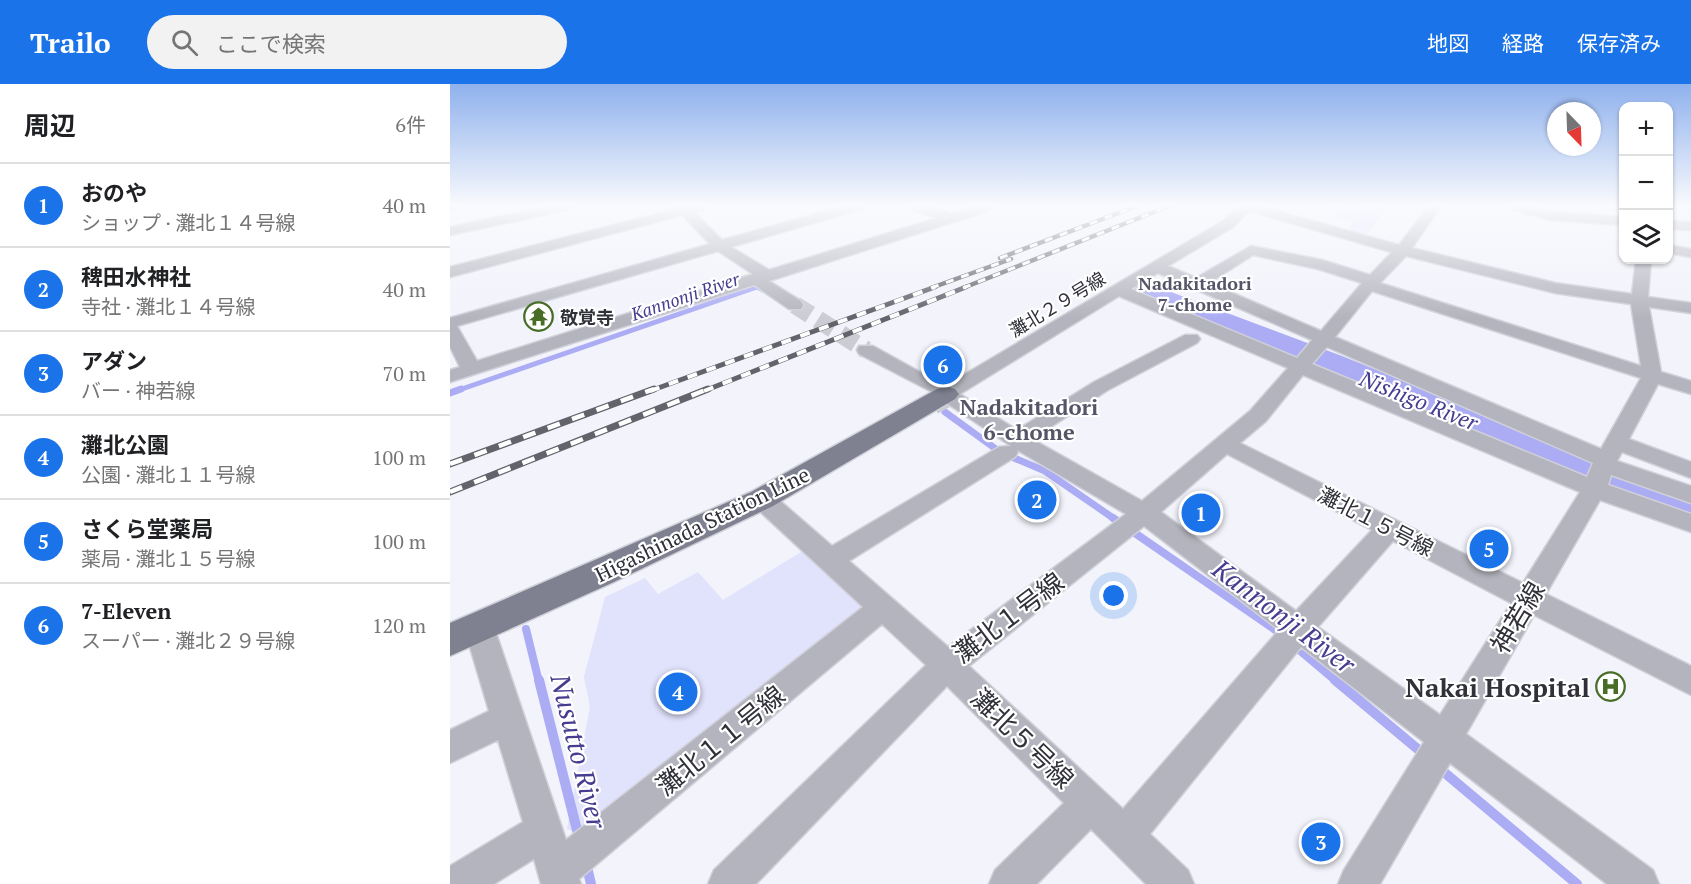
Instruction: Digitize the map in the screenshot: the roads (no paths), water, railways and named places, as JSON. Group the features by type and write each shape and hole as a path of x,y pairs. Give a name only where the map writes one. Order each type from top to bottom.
{"main road":[{"name":"Higashinada Station Line","path":"464,633 762,499 943,398"}],"street":[{"path":"450,272 554,243"},
{"path":"450,323 725,243"},
{"path":"450,376 868,243"},
{"name":"灘北２９号線","path":"943,398 1196,243"},
{"path":"1288,257 1313,243"},
{"path":"1379,243 1554,288 1691,308"},
{"name":"灘北１号線","path":"728,884 947,665 1144,513 1258,416 1371,283 1408,243"},
{"path":"719,245 795,304"},
{"path":"1197,284 1251,250 1288,257 1691,388"},
{"path":"1673,250 1691,253"},
{"path":"1644,264 1639,300 1652,376"},
{"path":"1157,267 1197,284 1313,352 1605,464 1691,524"},
{"path":"1118,290 1313,352 1691,495"},
{"path":"450,329 471,369"},
{"path":"830,560 1020,448 1101,386 1191,339"},
{"path":"866,350 1020,448 1144,513 1298,629 1442,742 1639,884"},
{"name":"神若線","path":"1358,884 1529,598 1652,376"},
{"name":"灘北１５号線","path":"1225,444 1691,681"},
{"path":"1605,464 1691,470"},
{"name":"灘北５号線","path":"762,499 947,665 1174,884"},
{"path":"1124,836 1298,629 1389,528"},
{"name":"灘北１１号線","path":"560,875 609,830 883,607"},
{"path":"464,633 508,718 560,875"},
{"path":"450,747 508,718"},
{"path":"1009,884 1090,803"},
{"path":"457,884 544,831"}],"waterway":[{"name":"Kannonji River","path":"456,391 754,288"},
{"name":"Kannonji River","path":"754,288 759,288"},
{"name":"Kannonji River","path":"754,288 759,288"},
{"name":"Kannonji River","path":"759,288 763,290"},
{"name":"Nishigo River","path":"1147,292 1330,363 1635,489 1691,509"},
{"name":"Kannonji River","path":"450,393 461,389"},
{"name":"Kannonji River","path":"945,412 1000,452 1045,471 1116,520"},
{"name":"Kannonji River","path":"1113,518 1284,636"},
{"name":"Nusutto River","path":"526,629 539,682"},
{"name":"Kannonji River","path":"1292,644 1337,682"},
{"name":"Nusutto River","path":"539,680 579,838"},
{"name":"Kannonji River","path":"1335,680 1426,756"},
{"name":"Kannonji River","path":"1439,768 1577,884"},
{"name":"Nusutto River","path":"586,863 591,884"}],"tunnel":[{"path":"795,305 866,350"},
{"path":"937,389 949,411"}],"railway":[{"path":"1000,258 1039,243"},
{"path":"963,288 1075,243"},
{"path":"931,288 1011,259"},
{"path":"650,391 935,287"},
{"path":"704,391 966,287"},
{"path":"450,464 654,389"},
{"path":"450,492 708,389"}],"place":[{"name":"敬覚寺","path":"539,317"},
{"name":"7-Eleven","path":"943,365"},
{"name":"稗田水神社","path":"1037,500"},
{"name":"おのや","path":"1201,513"},
{"name":"さくら堂薬局","path":"1489,549"},
{"name":"Nakai Hospital","path":"1611,687"},
{"name":"灘北公園","path":"678,692"},
{"name":"アダン","path":"1321,842"}],"district":[{"name":"Nadakitadori 7-chome","path":"1195,293"},
{"name":"Nadakitadori 6-chome","path":"1029,418"}]}
